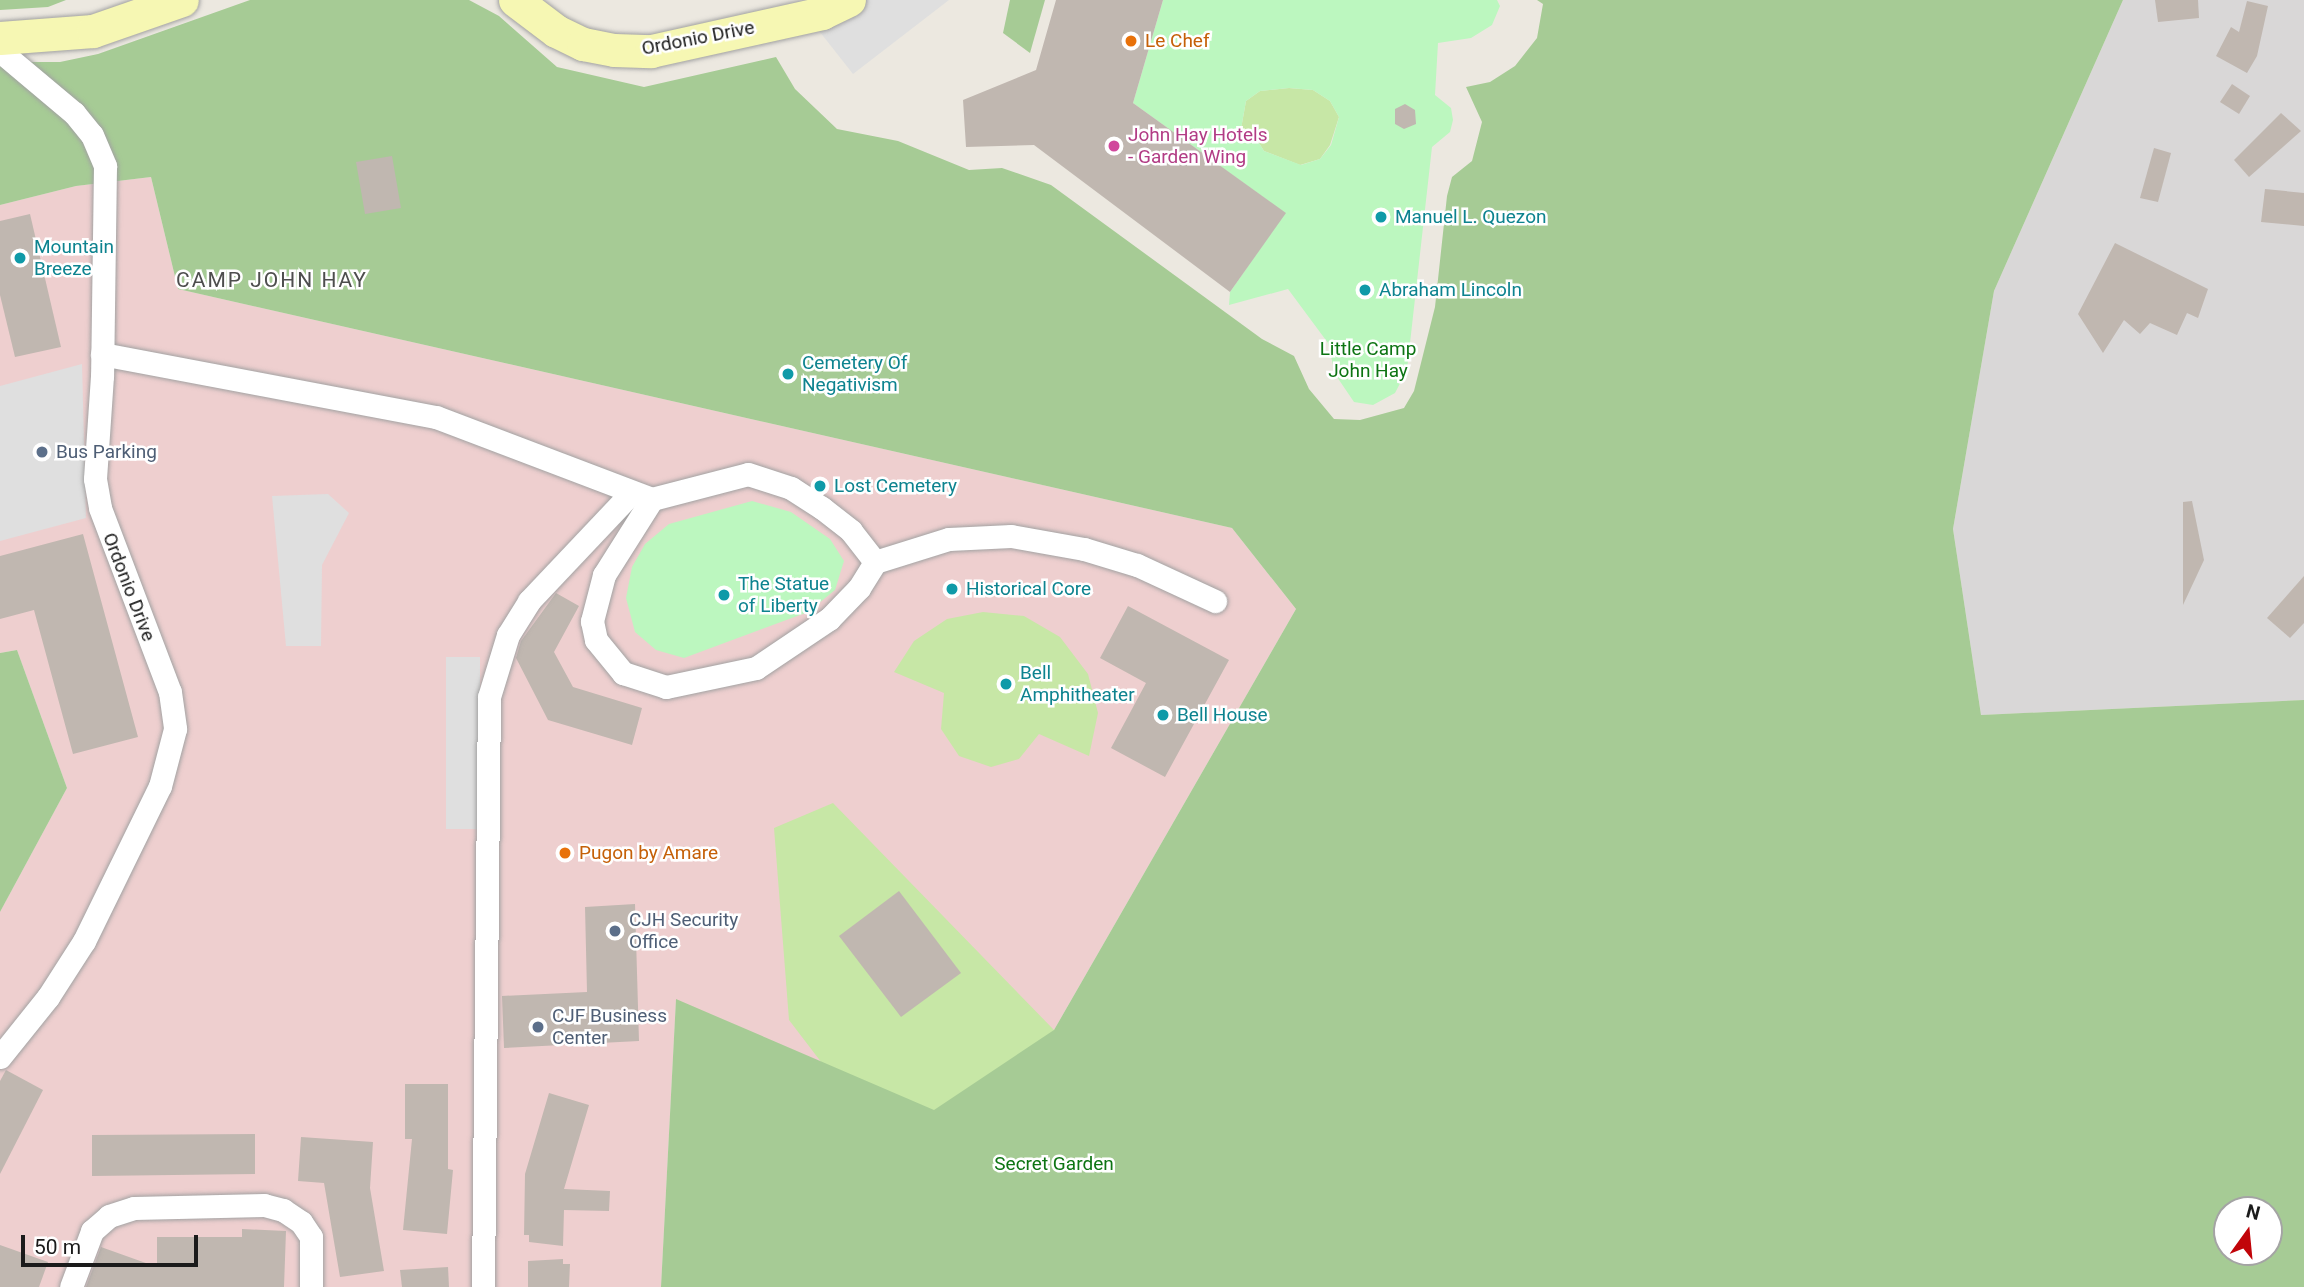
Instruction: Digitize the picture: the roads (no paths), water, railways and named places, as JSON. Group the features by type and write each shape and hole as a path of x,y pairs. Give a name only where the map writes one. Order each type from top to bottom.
{"street":[{"name":"Ordonio Drive","path":"8,42 93,31 182,0"},
{"name":"Ordonio Drive","path":"515,0 556,31 583,44 614,50 651,51 821,13 849,0"},
{"name":"Ordonio Drive","path":"0,1057 48,997 84,941 160,786 175,741 170,692 100,508 93,460 102,354 104,166 92,135 46,89 8,42"},
{"path":"102,354 436,417 641,496"},
{"path":"483,1287 489,697 508,635 528,601 641,496 748,474 791,488 822,508 851,531 875,562"},
{"path":"641,496 604,575 592,621 608,659 640,681 666,687 756,668 829,619 859,588 875,562 949,539 1010,536 1097,553 1215,601"},
{"path":"71,1287 92,1231 109,1216 134,1208 264,1205 284,1210 301,1222 311,1237 311,1287"}],"place":[{"name":"Le Chef","path":"1131,41"},
{"name":"John Hay Hotels - Garden Wing","path":"1114,146"},
{"name":"Manuel L. Quezon","path":"1381,217"},
{"name":"Mountain Breeze","path":"20,258"},
{"name":"Abraham Lincoln","path":"1365,290"},
{"name":"Cemetery Of Negativism","path":"788,374"},
{"name":"Bus Parking","path":"42,452"},
{"name":"Lost Cemetery","path":"820,486"},
{"name":"Historical Core","path":"952,589"},
{"name":"The Statue of Liberty","path":"724,595"},
{"name":"Bell Amphitheater","path":"1006,684"},
{"name":"Bell House","path":"1163,715"},
{"name":"Pugon by Amare","path":"565,853"},
{"name":"CJH Security Office","path":"615,931"},
{"name":"CJF Business Center","path":"538,1027"}],"district":[{"name":"CAMP JOHN HAY","path":"272,280"}],"park label":[{"name":"Little Camp John Hay","path":"1368,360"},
{"name":"Secret Garden","path":"1054,1164"}]}
